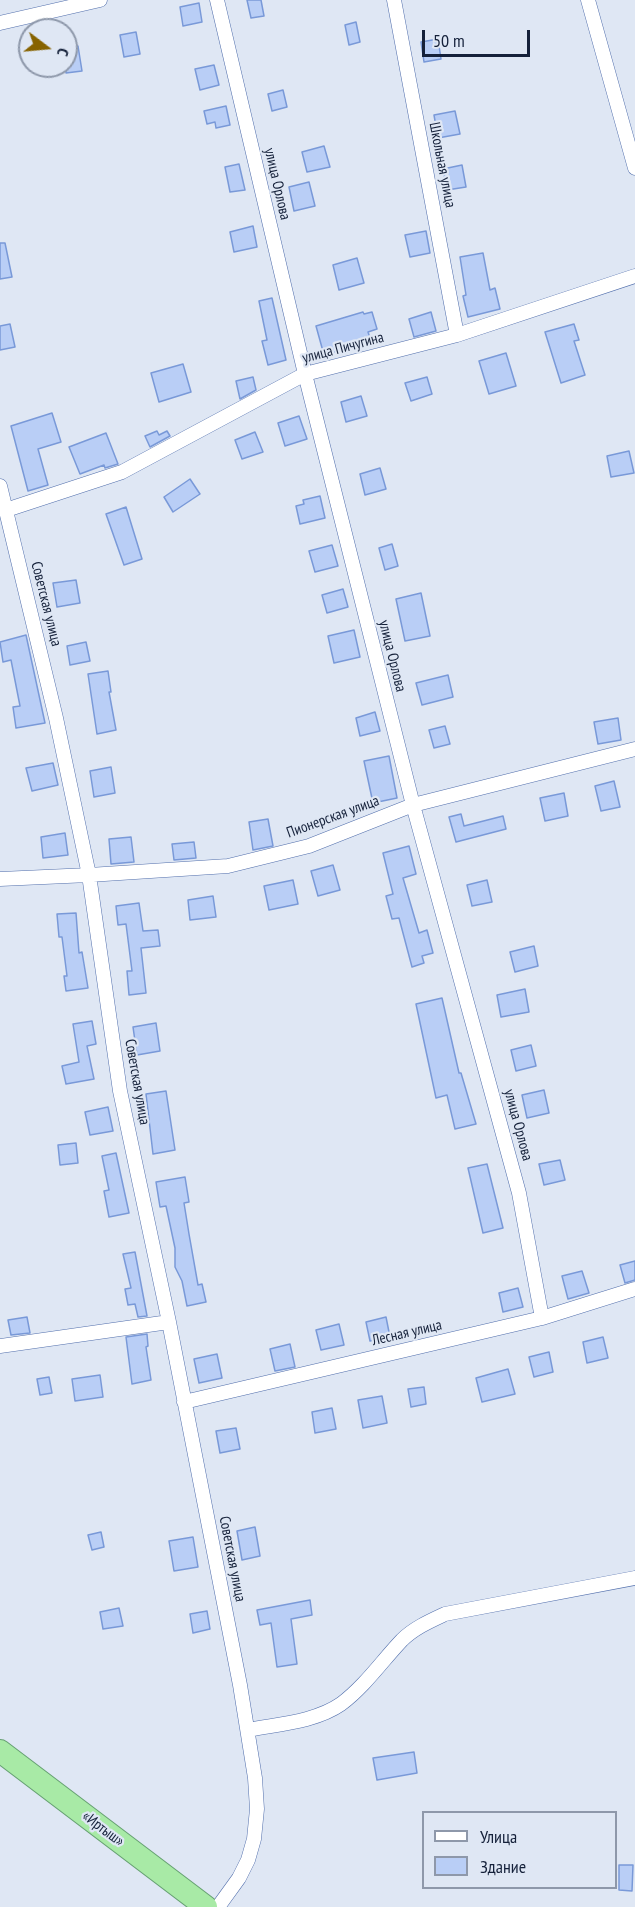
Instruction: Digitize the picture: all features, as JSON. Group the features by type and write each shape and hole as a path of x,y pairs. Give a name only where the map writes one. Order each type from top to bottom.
{"highway":[{"name":"«Иртыш»","path":"0,1751 206,1907"}],"street":[{"path":"0,23 100,0"},
{"name":"улица Орлова","path":"218,0 305,374 412,805 519,1193 542,1318"},
{"name":"Школьная улица","path":"394,0 457,335"},
{"path":"588,0 635,168"},
{"name":"улица Пичугина","path":"6,510 122,472 305,374 457,335 635,276"},
{"name":"Советская улица","path":"0,486 56,718 89,876 120,1091 169,1322 248,1730 257,1809 254,1839 243,1869 218,1907"},
{"name":"Пионерская улица","path":"0,879 89,876 228,866 309,846 412,805 635,748"},
{"name":"Лесная улица","path":"184,1402 542,1318 635,1290"},
{"path":"0,1346 169,1322"},
{"path":"248,1730 317,1716 340,1704 368,1679 404,1639 423,1624 445,1614 635,1578"}],"building":[{"path":"247,0 261,0 264,16 251,18"},
{"path":"199,3 202,22 183,26 180,7"},
{"path":"356,22 360,42 349,45 345,25"},
{"path":"136,32 140,54 124,57 120,35"},
{"path":"438,39 441,59 424,62 421,42"},
{"path":"78,46 82,71 78,72"},
{"path":"214,65 219,85 200,90 195,69"},
{"path":"283,90 287,107 272,111 268,94"},
{"path":"226,106 230,125 216,128 215,122 207,124 204,111"},
{"path":"455,111 460,134 438,138 434,115"},
{"path":"324,146 330,167 307,172 302,152"},
{"path":"239,164 245,190 230,192 225,167"},
{"path":"462,165 466,187 447,190 443,169"},
{"path":"309,182 315,206 294,211 289,187"},
{"path":"253,226 257,247 234,252 230,232"},
{"path":"426,231 430,253 410,257 405,235"},
{"path":"0,243 5,243 12,277 0,279"},
{"path":"483,253 490,290 495,288 500,309 468,317 463,296 466,295 460,257"},
{"path":"357,258 364,283 339,290 333,265"},
{"path":"272,298 286,360 268,365 262,341 267,340 259,301"},
{"path":"363,312 364,314 372,312 377,329 368,332 371,341 324,355 316,326"},
{"path":"431,312 436,331 414,337 409,319"},
{"path":"10,324 15,347 0,350 0,326"},
{"path":"574,324 579,340 574,341 585,375 561,383 545,332"},
{"path":"506,353 516,386 489,394 479,361"},
{"path":"183,364 191,392 159,402 151,373"},
{"path":"253,377 256,390 240,399 236,381"},
{"path":"427,377 432,394 411,401 405,383"},
{"path":"361,396 367,416 346,422 341,402"},
{"path":"52,413 61,442 38,449 48,485 28,491 11,426"},
{"path":"299,416 307,439 285,446 278,423"},
{"path":"157,431 159,435 167,431 170,436 150,447 145,436"},
{"path":"255,432 263,452 242,459 235,440"},
{"path":"106,433 118,464 105,468 104,465 80,474 69,447"},
{"path":"629,451 634,473 611,477 607,456"},
{"path":"380,468 386,489 365,495 360,474"},
{"path":"190,479 200,494 173,512 164,497"},
{"path":"320,496 325,518 300,524 296,506 304,504 303,500"},
{"path":"126,507 142,559 124,565 106,514"},
{"path":"392,544 398,566 385,570 379,548"},
{"path":"332,545 338,566 315,572 309,551"},
{"path":"76,580 80,603 57,607 53,583"},
{"path":"343,589 348,607 327,613 322,595"},
{"path":"421,593 430,636 405,641 396,599"},
{"path":"354,630 360,657 334,663 328,636"},
{"path":"26,635 45,723 16,728 13,707 20,706 11,660 3,662 0,642"},
{"path":"86,642 90,661 70,665 67,646"},
{"path":"108,671 111,692 109,692 116,730 97,734 88,674"},
{"path":"448,675 453,697 422,705 416,683"},
{"path":"375,712 380,731 360,736 356,718"},
{"path":"618,718 621,740 598,744 594,722"},
{"path":"445,726 450,744 434,748 429,730"},
{"path":"389,756 397,798 373,803 364,761"},
{"path":"53,763 58,785 32,791 26,768"},
{"path":"111,767 115,793 94,797 90,771"},
{"path":"614,781 620,807 601,811 595,786"},
{"path":"564,793 568,816 545,821 540,798"},
{"path":"461,814 464,826 503,816 506,829 456,842 449,817"},
{"path":"268,819 273,846 253,850 249,822"},
{"path":"65,833 68,855 43,858 41,837"},
{"path":"131,837 134,862 111,864 109,839"},
{"path":"194,842 196,858 174,860 172,844"},
{"path":"409,846 416,874 403,878 419,933 427,930 433,953 422,956 424,963 412,967 399,918 392,919 386,896 393,894 383,853"},
{"path":"333,865 340,890 318,896 311,871"},
{"path":"293,880 298,904 269,910 264,886"},
{"path":"487,880 492,902 472,906 467,885"},
{"path":"213,896 216,917 190,920 188,900"},
{"path":"139,903 143,931 158,930 160,946 141,948 146,993 129,995 127,971 132,971 126,924 118,925 116,906"},
{"path":"76,913 79,953 82,952 88,988 66,991 64,976 67,976 57,914"},
{"path":"534,946 538,966 515,972 510,952"},
{"path":"525,989 529,1012 501,1017 497,995"},
{"path":"442,998 459,1073 461,1073 476,1124 455,1129 447,1095 436,1098 416,1004"},
{"path":"92,1021 96,1044 87,1046 94,1079 66,1084 62,1066 79,1062 73,1024"},
{"path":"156,1023 160,1051 137,1055 133,1027"},
{"path":"531,1045 536,1066 516,1071 511,1050"},
{"path":"544,1090 549,1113 527,1118 522,1095"},
{"path":"166,1091 175,1150 153,1154 146,1094"},
{"path":"108,1107 113,1131 90,1135 85,1112"},
{"path":"76,1143 78,1163 60,1165 58,1145"},
{"path":"116,1153 129,1213 109,1217 104,1191 109,1190 102,1156"},
{"path":"560,1160 565,1180 544,1185 539,1164"},
{"path":"487,1164 503,1228 483,1233 468,1168"},
{"path":"185,1177 189,1202 184,1203 189,1234 198,1285 202,1284 206,1302 187,1306 182,1281 175,1267 175,1248 166,1206 160,1207 156,1182"},
{"path":"135,1252 147,1316 138,1317 135,1304 128,1305 125,1289 131,1288 123,1254"},
{"path":"635,1261 635,1280 625,1283 620,1265"},
{"path":"582,1271 589,1293 568,1299 562,1276"},
{"path":"518,1288 523,1307 503,1312 499,1293"},
{"path":"27,1317 30,1333 11,1335 8,1320"},
{"path":"386,1317 390,1337 370,1341 366,1322"},
{"path":"339,1324 344,1345 321,1350 316,1330"},
{"path":"147,1334 148,1346 146,1347 151,1380 132,1384 126,1337"},
{"path":"603,1337 608,1358 587,1363 583,1342"},
{"path":"290,1344 295,1367 275,1371 270,1349"},
{"path":"549,1352 553,1372 534,1377 529,1357"},
{"path":"217,1354 222,1378 199,1383 194,1359"},
{"path":"508,1369 515,1394 482,1402 476,1378"},
{"path":"100,1375 103,1397 75,1401 72,1379"},
{"path":"49,1377 52,1393 40,1395 37,1379"},
{"path":"424,1387 426,1404 411,1407 408,1389"},
{"path":"382,1396 387,1423 363,1428 358,1400"},
{"path":"332,1408 336,1429 315,1433 312,1412"},
{"path":"236,1428 240,1449 220,1453 216,1431"},
{"path":"255,1527 260,1556 242,1560 237,1531"},
{"path":"101,1532 104,1547 92,1550 88,1535"},
{"path":"193,1537 198,1567 174,1571 169,1541"},
{"path":"310,1600 312,1615 291,1619 297,1664 277,1667 271,1623 260,1625 257,1610"},
{"path":"119,1608 123,1626 103,1629 100,1612"},
{"path":"207,1611 210,1629 193,1633 190,1614"},
{"path":"414,1752 417,1773 377,1780 373,1758"},
{"path":"619,1865 633,1865 632,1891 619,1890"}]}
